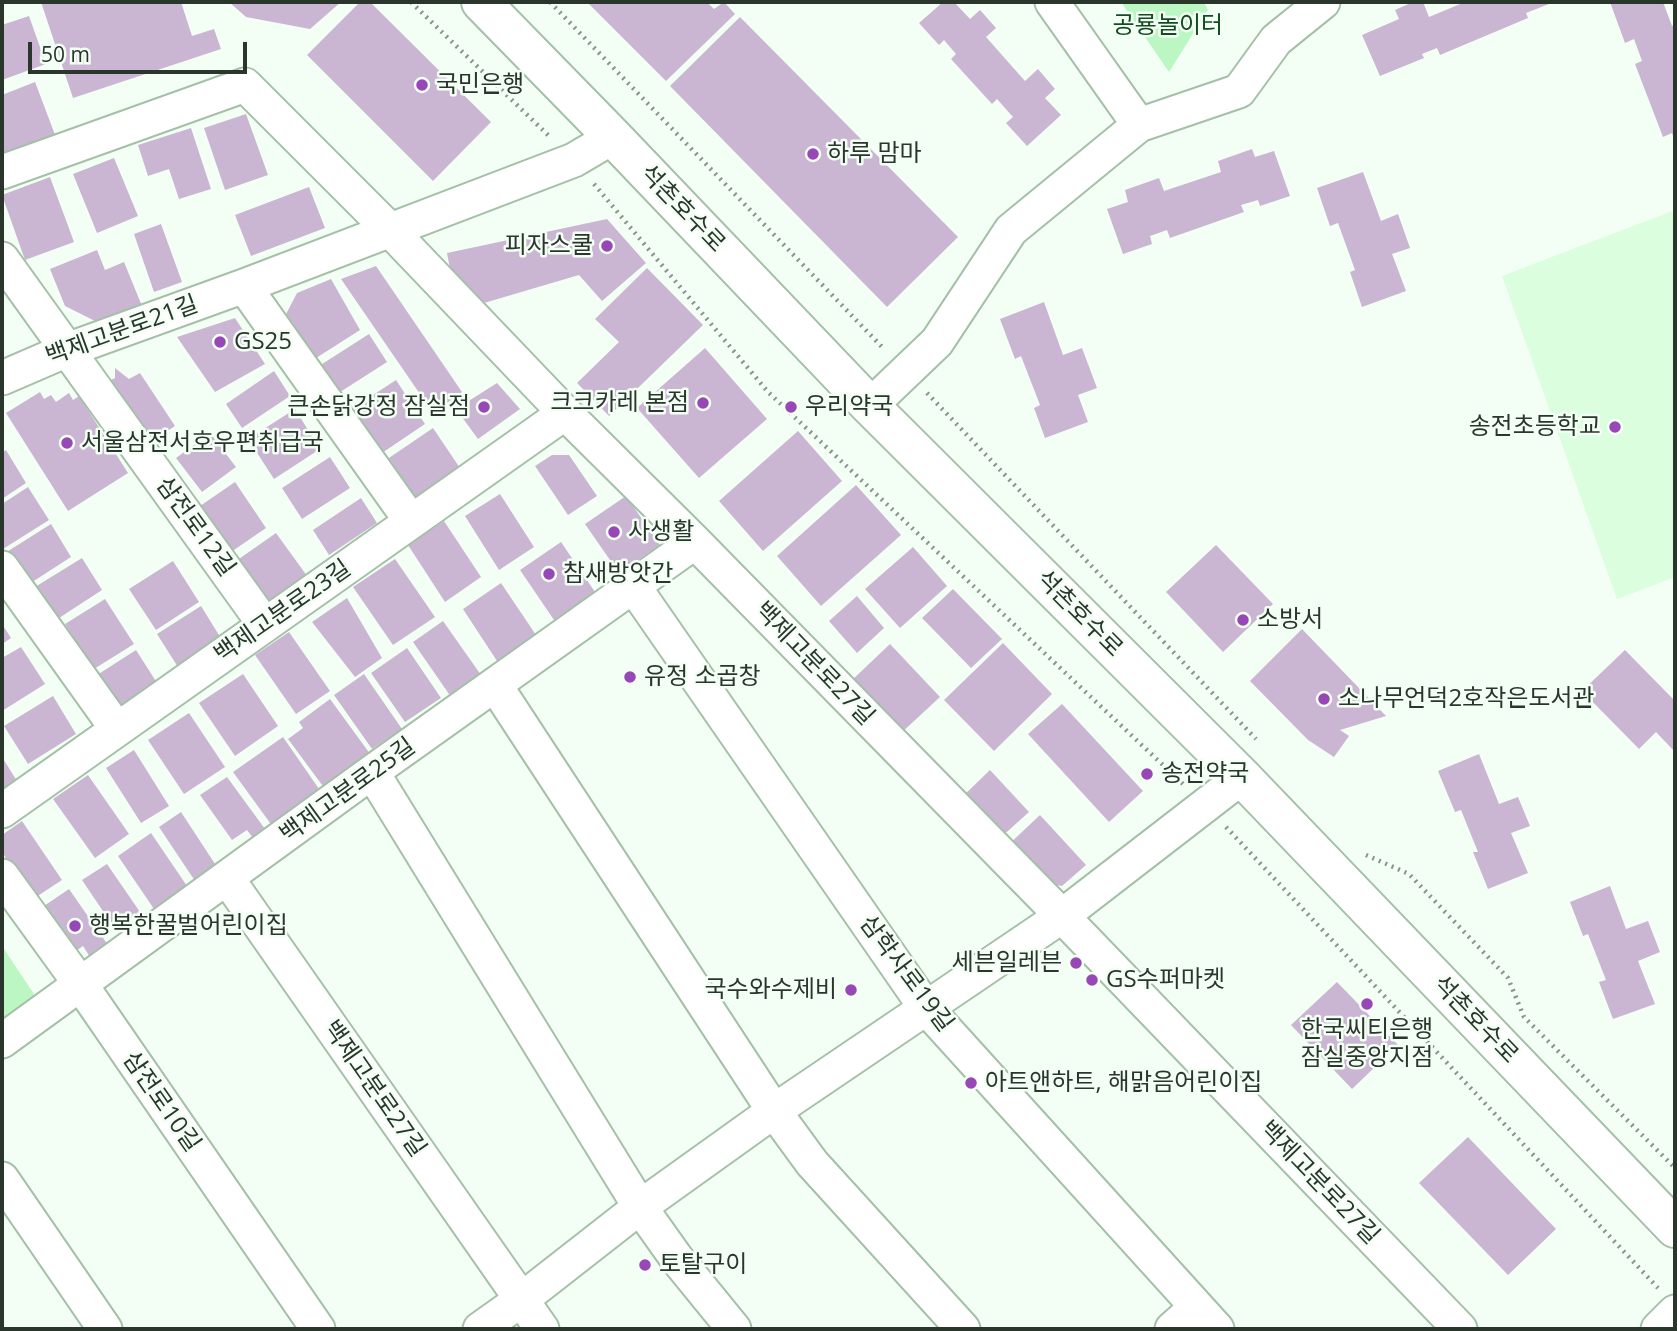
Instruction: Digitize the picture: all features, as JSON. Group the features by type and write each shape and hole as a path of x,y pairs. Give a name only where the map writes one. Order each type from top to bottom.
{"street":[{"name":"석촌호수로","path":"481,2 870,406 1242,777 1675,1228"},
{"path":"1052,2 1139,125"},
{"path":"870,406 937,342 1011,230 1139,125 1239,91 1276,40 1323,2"},
{"path":"2,172 245,85 389,229 565,413"},
{"name":"백제고분로21길","path":"2,378 67,350 244,286 574,160 613,137"},
{"name":"삼전로12길","path":"2,258 265,625"},
{"path":"244,286 411,521"},
{"name":"백제고분로23길","path":"2,811 565,413"},
{"name":"백제고분로27길","path":"565,413 1062,916 1460,1329"},
{"name":"백제고분로25길","path":"2,1041 695,542"},
{"path":"2,568 117,729"},
{"name":"삼학사로19길","path":"634,587 926,1008 1207,1318"},
{"path":"495,685 774,1111 812,1163 963,1329"},
{"path":"372,772 640,1206 677,1259 734,1329"},
{"path":"480,1329 640,1206 774,1111 1062,916 1242,777"},
{"name":"삼전로10길","path":"2,876 81,985 318,1329"},
{"name":"백제고분로27길","path":"227,878 542,1329"},
{"path":"2,1179 106,1329"},
{"path":"1658,1329 1671,1304"},
{"path":"1172,1329 1207,1318"}],"path":[{"path":"411,2 574,160 768,392 1206,805 1671,1304"},
{"path":"550,2 1261,745"},
{"path":"1357,845 1367,856 1409,873 1508,978 1524,1017 1675,1168"}],"shaded area":[{"name":"송전초등학교","path":"1675,210 1675,577 1617,599 1502,276"}],"green space":[{"name":"공룡놀이터","path":"1121,2 1204,2 1208,10 1169,72"},
{"path":"2,946 44,1009 2,1037"}],"building":[{"path":"41,2 181,2 192,36 214,29 221,49 73,98"},
{"path":"229,2 341,2 310,29 246,17"},
{"path":"360,2 370,2 491,122 433,181 307,55"},
{"path":"587,2 707,2 714,9 724,2 735,14 666,81"},
{"path":"943,2 954,2 970,19 980,10 996,28 986,37 1025,81 1038,69 1055,89 1045,98 1061,115 1027,146 1006,123 1013,117 997,99 992,104 951,59 956,54 944,40 939,45 919,23"},
{"path":"1413,2 1423,2 1429,17 1465,2 1554,2 1526,13 1528,18 1440,55 1437,48 1422,54 1424,58 1380,76 1362,35 1399,19 1395,10"},
{"path":"1610,2 1663,2 1672,26 1675,24 1675,142 1672,133 1663,137 1635,64 1642,61 1634,39 1625,43"},
{"path":"29,16 46,64 2,80 2,25"},
{"path":"740,17 958,237 887,307 670,86"},
{"path":"35,82 57,140 2,160 2,95"},
{"path":"246,114 268,175 225,190 204,128"},
{"path":"191,128 211,189 179,199 169,169 148,176 138,145"},
{"path":"1252,149 1255,157 1274,151 1290,196 1260,206 1258,200 1241,205 1244,212 1170,238 1167,230 1150,236 1152,244 1123,254 1107,209 1128,202 1125,190 1159,178 1164,191 1221,172 1218,161"},
{"path":"114,158 138,216 97,233 73,174"},
{"path":"1363,172 1381,221 1398,214 1410,248 1392,254 1406,291 1362,307 1350,272 1355,270 1338,223 1330,226 1317,188"},
{"path":"50,177 74,242 25,260 2,195"},
{"path":"309,187 325,228 251,256 235,215"},
{"path":"607,219 646,263 602,301 579,275 484,303 450,269 447,253"},
{"path":"161,224 182,282 154,292 134,234"},
{"path":"97,250 105,270 124,262 142,306 99,323 65,306 50,269"},
{"path":"376,266 462,392 433,413 341,279"},
{"path":"647,268 703,325 609,416 577,383 619,342 595,319"},
{"path":"331,279 360,330 313,360 285,316 297,293"},
{"path":"1044,302 1063,355 1082,348 1097,388 1078,395 1088,422 1045,438 1034,408 1040,405 1021,356 1015,359 1000,319"},
{"path":"235,318 265,364 215,392 177,337"},
{"path":"369,334 387,362 337,394 319,366"},
{"path":"705,348 767,419 699,478 637,408"},
{"path":"115,368 129,379 140,373 175,426 145,446 103,384 115,378"},
{"path":"274,371 290,396 242,428 226,404"},
{"path":"396,380 425,424 379,455 350,410"},
{"path":"497,383 520,409 478,439 456,409"},
{"name":"서울삼전서호우편취급국","path":"40,392 44,399 51,395 56,402 69,393 73,400 79,396 128,473 68,511 6,413"},
{"path":"295,409 320,449 274,479 248,439"},
{"path":"433,428 464,474 426,499 405,495 383,462"},
{"path":"798,431 842,481 763,551 719,501"},
{"path":"210,433 236,467 202,492 176,458"},
{"path":"6,450 26,483 2,499 2,453"},
{"path":"552,455 569,455 597,496 568,515 535,466"},
{"path":"330,457 350,488 302,519 282,488"},
{"path":"235,482 266,528 231,552 200,506"},
{"path":"856,485 901,535 821,606 777,556"},
{"path":"28,487 49,520 3,549 2,504"},
{"path":"500,494 534,547 499,570 465,516"},
{"path":"626,496 660,545 619,573 585,524"},
{"path":"361,498 377,523 329,555 313,530"},
{"path":"444,521 481,577 445,602 408,545"},
{"path":"51,524 71,557 26,586 5,553"},
{"path":"276,533 310,580 283,599 264,599 236,561"},
{"path":"561,542 595,592 554,620 520,570"},
{"path":"1216,545 1273,604 1223,652 1166,592"},
{"path":"913,547 947,586 900,628 865,589"},
{"path":"82,558 102,590 56,620 35,587"},
{"path":"395,559 435,617 393,645 353,587"},
{"path":"173,561 199,602 156,630 129,589"},
{"path":"501,583 536,635 497,661 463,609"},
{"path":"953,589 1002,639 971,668 922,618"},
{"path":"857,596 884,628 857,653 829,621"},
{"path":"347,598 382,658 355,677 312,622"},
{"path":"105,599 134,644 94,669 65,624"},
{"path":"201,606 227,648 183,675 157,634"},
{"path":"443,621 481,675 451,697 413,642"},
{"path":"2,624 11,638 2,644"},
{"path":"1302,629 1386,716 1340,730 1349,736 1334,757 1308,740 1250,681"},
{"path":"289,632 330,691 296,714 255,655"},
{"path":"1003,643 1052,694 994,751 944,700"},
{"path":"890,644 940,697 900,734 850,682"},
{"path":"21,647 45,684 2,711 2,658"},
{"path":"407,648 441,698 405,722 371,673"},
{"path":"136,650 159,686 120,711 97,675"},
{"path":"1625,650 1675,701 1675,752 1656,732 1639,749 1582,691"},
{"path":"243,674 278,726 235,756 199,703"},
{"path":"364,674 402,729 372,749 334,695"},
{"path":"53,696 76,734 28,764 4,726"},
{"path":"330,699 376,762 328,793 288,739 303,728 299,722"},
{"path":"1062,704 1143,791 1109,822 1028,734"},
{"path":"189,713 225,767 184,794 148,740"},
{"path":"283,737 326,799 273,827 233,772"},
{"path":"134,750 169,806 141,823 106,768"},
{"path":"1479,754 1499,804 1518,797 1530,826 1511,833 1528,873 1488,889 1473,852 1478,852 1461,810 1455,812 1438,771"},
{"path":"2,757 17,781 2,791"},
{"path":"990,770 1029,812 999,839 961,798"},
{"path":"88,775 129,834 95,858 53,799"},
{"path":"227,777 265,829 253,838 247,830 232,840 200,795"},
{"path":"181,812 217,867 195,881 159,827"},
{"path":"1040,815 1086,865 1062,886 1039,882 1006,847"},
{"path":"22,821 62,880 33,899 2,852 2,835"},
{"path":"151,833 187,886 154,909 118,856"},
{"path":"107,864 140,912 115,929 82,880"},
{"path":"1610,886 1626,929 1648,921 1660,952 1638,961 1655,1004 1613,1019 1599,982 1606,980 1588,934 1583,936 1570,902"},
{"name":"행복한꿀벌어린이집","path":"69,889 108,945 90,957 83,946 73,953 41,908"},
{"path":"1337,982 1398,1045 1352,1089 1291,1025"},
{"path":"1468,1137 1556,1229 1508,1275 1419,1183"}],"place":[{"name":"국민은행","path":"422,85"},
{"name":"하루 맘마","path":"813,154"},
{"name":"피자스쿨","path":"607,246"},
{"name":"GS25","path":"220,342"},
{"name":"크크카레 본점","path":"703,403"},
{"name":"큰손닭강정 잠실점","path":"484,407"},
{"name":"우리약국","path":"791,407"},
{"name":"송전초등학교","path":"1615,427"},
{"name":"서울삼전서호우편취급국","path":"67,443"},
{"name":"사생활","path":"614,532"},
{"name":"참새방앗간","path":"549,574"},
{"name":"소방서","path":"1243,620"},
{"name":"유정 소곱창","path":"630,677"},
{"name":"소나무언덕2호작은도서관","path":"1324,699"},
{"name":"송전약국","path":"1147,774"},
{"name":"행복한꿀벌어린이집","path":"75,926"},
{"name":"세븐일레븐","path":"1076,963"},
{"name":"GS수퍼마켓","path":"1092,980"},
{"name":"국수와수제비","path":"851,990"},
{"name":"한국씨티은행 잠실중앙지점","path":"1367,1004"},
{"name":"아트앤하트, 해맑음어린이집","path":"971,1083"},
{"name":"토탈구이","path":"645,1265"}]}
